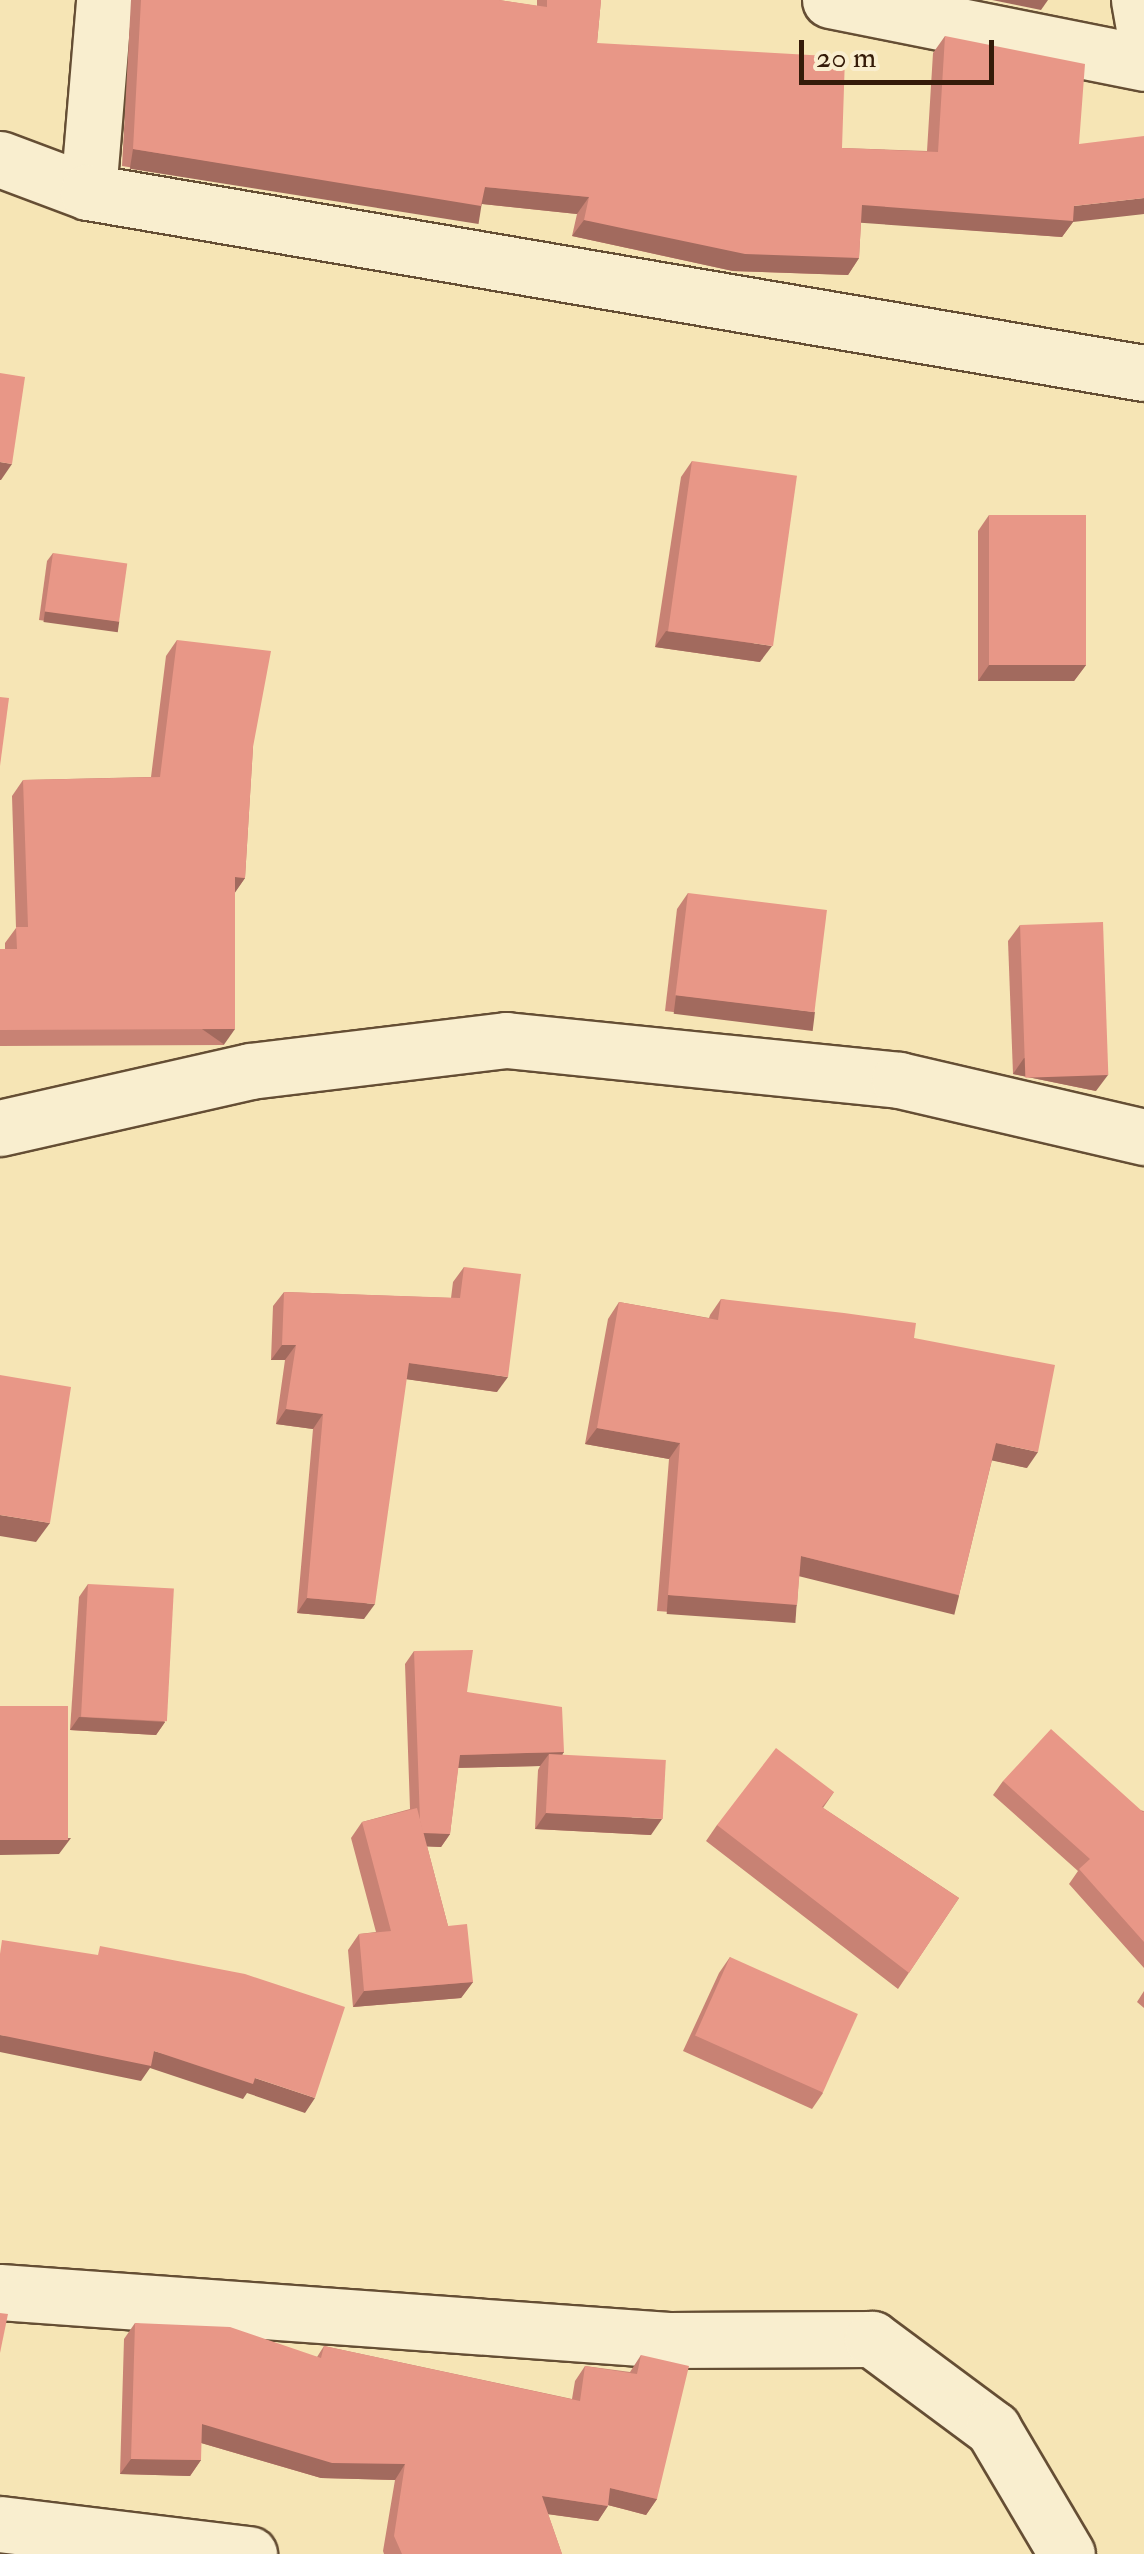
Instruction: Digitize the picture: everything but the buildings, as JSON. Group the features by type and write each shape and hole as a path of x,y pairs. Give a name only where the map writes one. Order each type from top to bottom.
{"street":[{"path":"88,192 104,0"},
{"path":"830,0 1144,63"},
{"path":"1139,0 1144,30"},
{"path":"0,159 88,192 1144,373"},
{"path":"0,1128 250,1071 506,1040 899,1080 1144,1137"},
{"path":"0,2292 668,2340 872,2339 993,2429 1067,2554"},
{"path":"0,2524 248,2554"}]}
